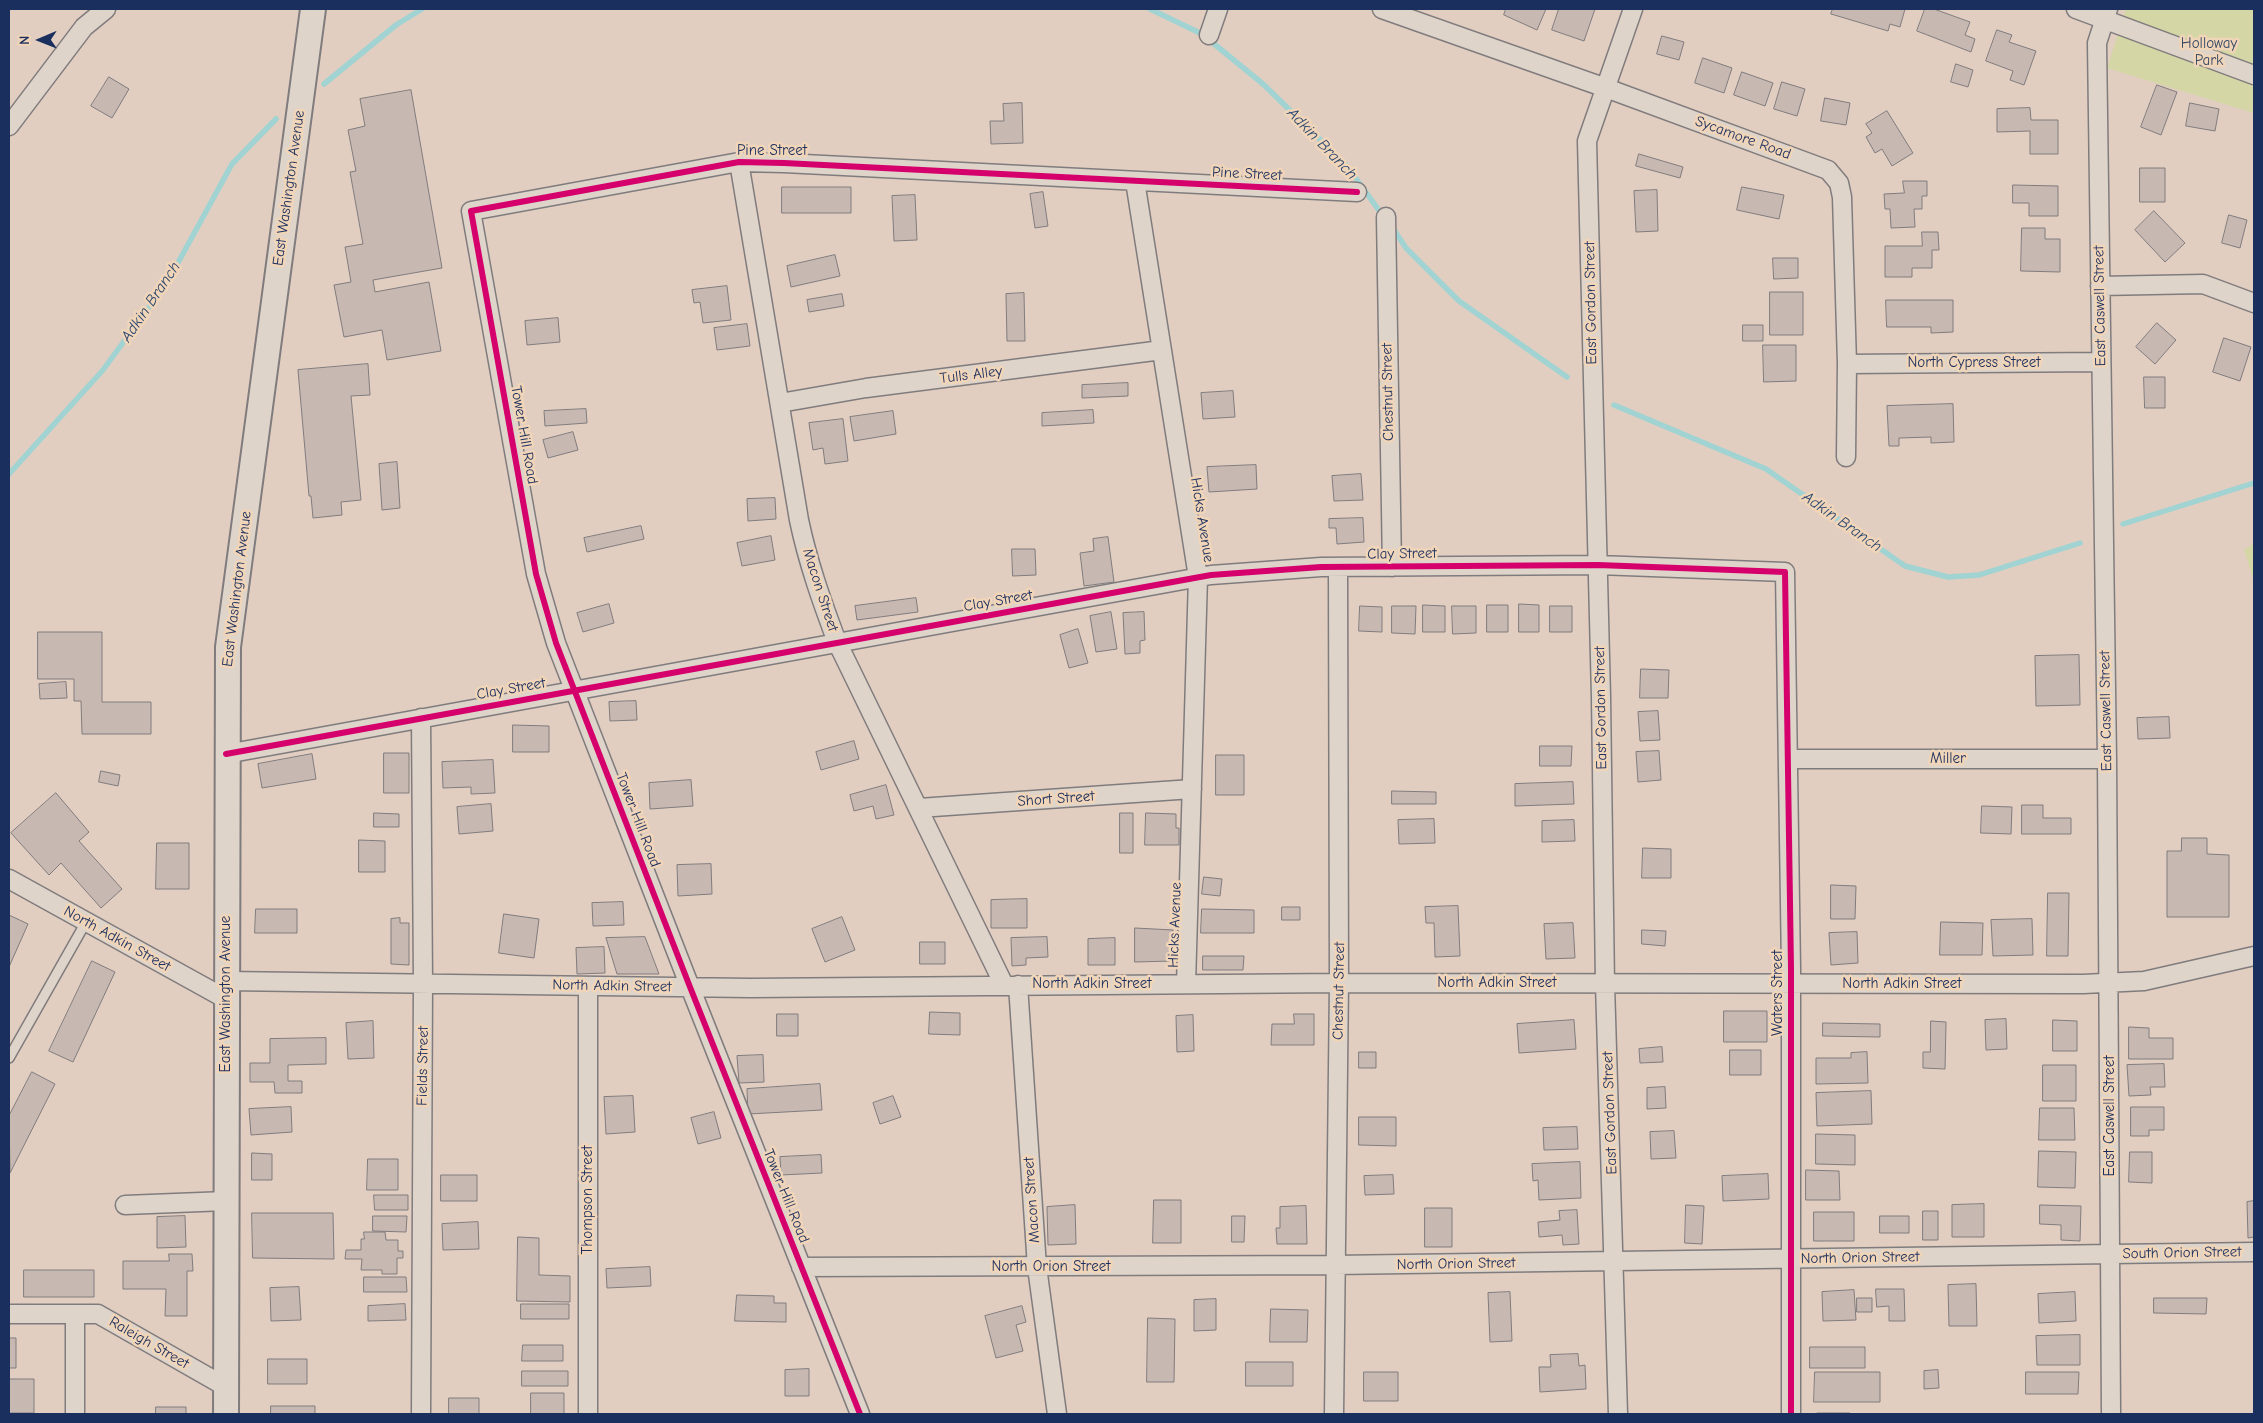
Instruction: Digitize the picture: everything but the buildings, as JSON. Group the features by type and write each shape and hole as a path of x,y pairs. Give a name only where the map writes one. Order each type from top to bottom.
{"street":[{"path":"9,126 84,27 106,9"},
{"name":"East Washington Avenue","path":"226,1414 226,754 228,647 313,9"},
{"path":"1209,35 1218,9"},
{"name":"Sycamore Road","path":"1382,9 1606,88 1828,170 1839,183 1842,197 1847,364 1846,457"},
{"name":"East Gordon Street","path":"1618,1414 1606,984 1587,141 1633,9"},
{"path":"2076,9 2106,14 2254,75"},
{"name":"East Caswell Street","path":"2106,14 2097,43 2107,759 2111,1414"},
{"name":"Pine Street","path":"471,211 739,162 1358,192"},
{"name":"Macon Street","path":"739,162 807,558 837,642 919,808 1011,985 1037,1267 1057,1414"},
{"name":"Hicks Avenue","path":"1135,181 1198,577 1186,984"},
{"name":"Tower Hill Road","path":"471,211 536,574 556,643 690,987 860,1414"},
{"name":"Chestnut Street","path":"1386,217 1392,567"},
{"path":"2100,286 2203,284 2254,304"},
{"name":"Tulls Alley","path":"780,402 866,388 1162,350"},
{"name":"North Cypress Street","path":"1847,364 2101,362"},
{"name":"Clay Street","path":"226,754 1198,577 1338,567 1598,565 1784,572"},
{"name":"Chestnut Street","path":"1334,1414 1334,1266 1339,983 1338,567"},
{"name":"Waters Street","path":"1784,572 1790,984 1791,1414"},
{"name":"Fields Street","path":"421,718 424,983 421,1414"},
{"name":"Miller","path":"1788,759 2107,759"},
{"name":"Short Street","path":"919,808 1192,789"},
{"name":"North Adkin Street","path":"9,879 86,922 226,990 424,983 690,987 1339,983 2083,984 2160,978 2254,956"},
{"name":"Thompson Street","path":"588,986 588,1414"},
{"path":"126,1205 226,1201"},
{"name":"South Orion Street","path":"2110,1254 2254,1252"},
{"name":"North Orion Street","path":"801,1267 1334,1266 2110,1254"},
{"name":"Raleigh Street","path":"9,1314 98,1314 226,1387"},
{"path":"75,1314 75,1414"}],"lane":[{"path":"9,1058 86,922"}],"green space":[{"name":"Holloway Park","path":"2126,9 2254,9 2254,113 2107,68"},
{"path":"2254,543 2254,582 2244,550"}],"waterway":[{"name":"Adkin Branch","path":"324,84 396,25 422,9"},
{"name":"Adkin Branch","path":"1150,9 1202,34 1263,84 1347,166 1383,216"},
{"name":"Adkin Branch","path":"9,474 103,370 168,281 232,164 276,119"},
{"name":"Adkin Branch","path":"1392,227 1406,248 1459,301 1567,377"},
{"name":"Adkin Branch","path":"1614,405 1766,469 1905,566 1948,577 1979,575 2080,543"},
{"name":"Adkin Branch","path":"2123,524 2254,483"}],"cycle path":[{"path":"860,1414 690,987 556,643 536,574 471,211 739,162 1357,192"},
{"path":"226,754 1211,575 1321,567 1598,565 1785,572 1791,969 1791,1414"}]}
